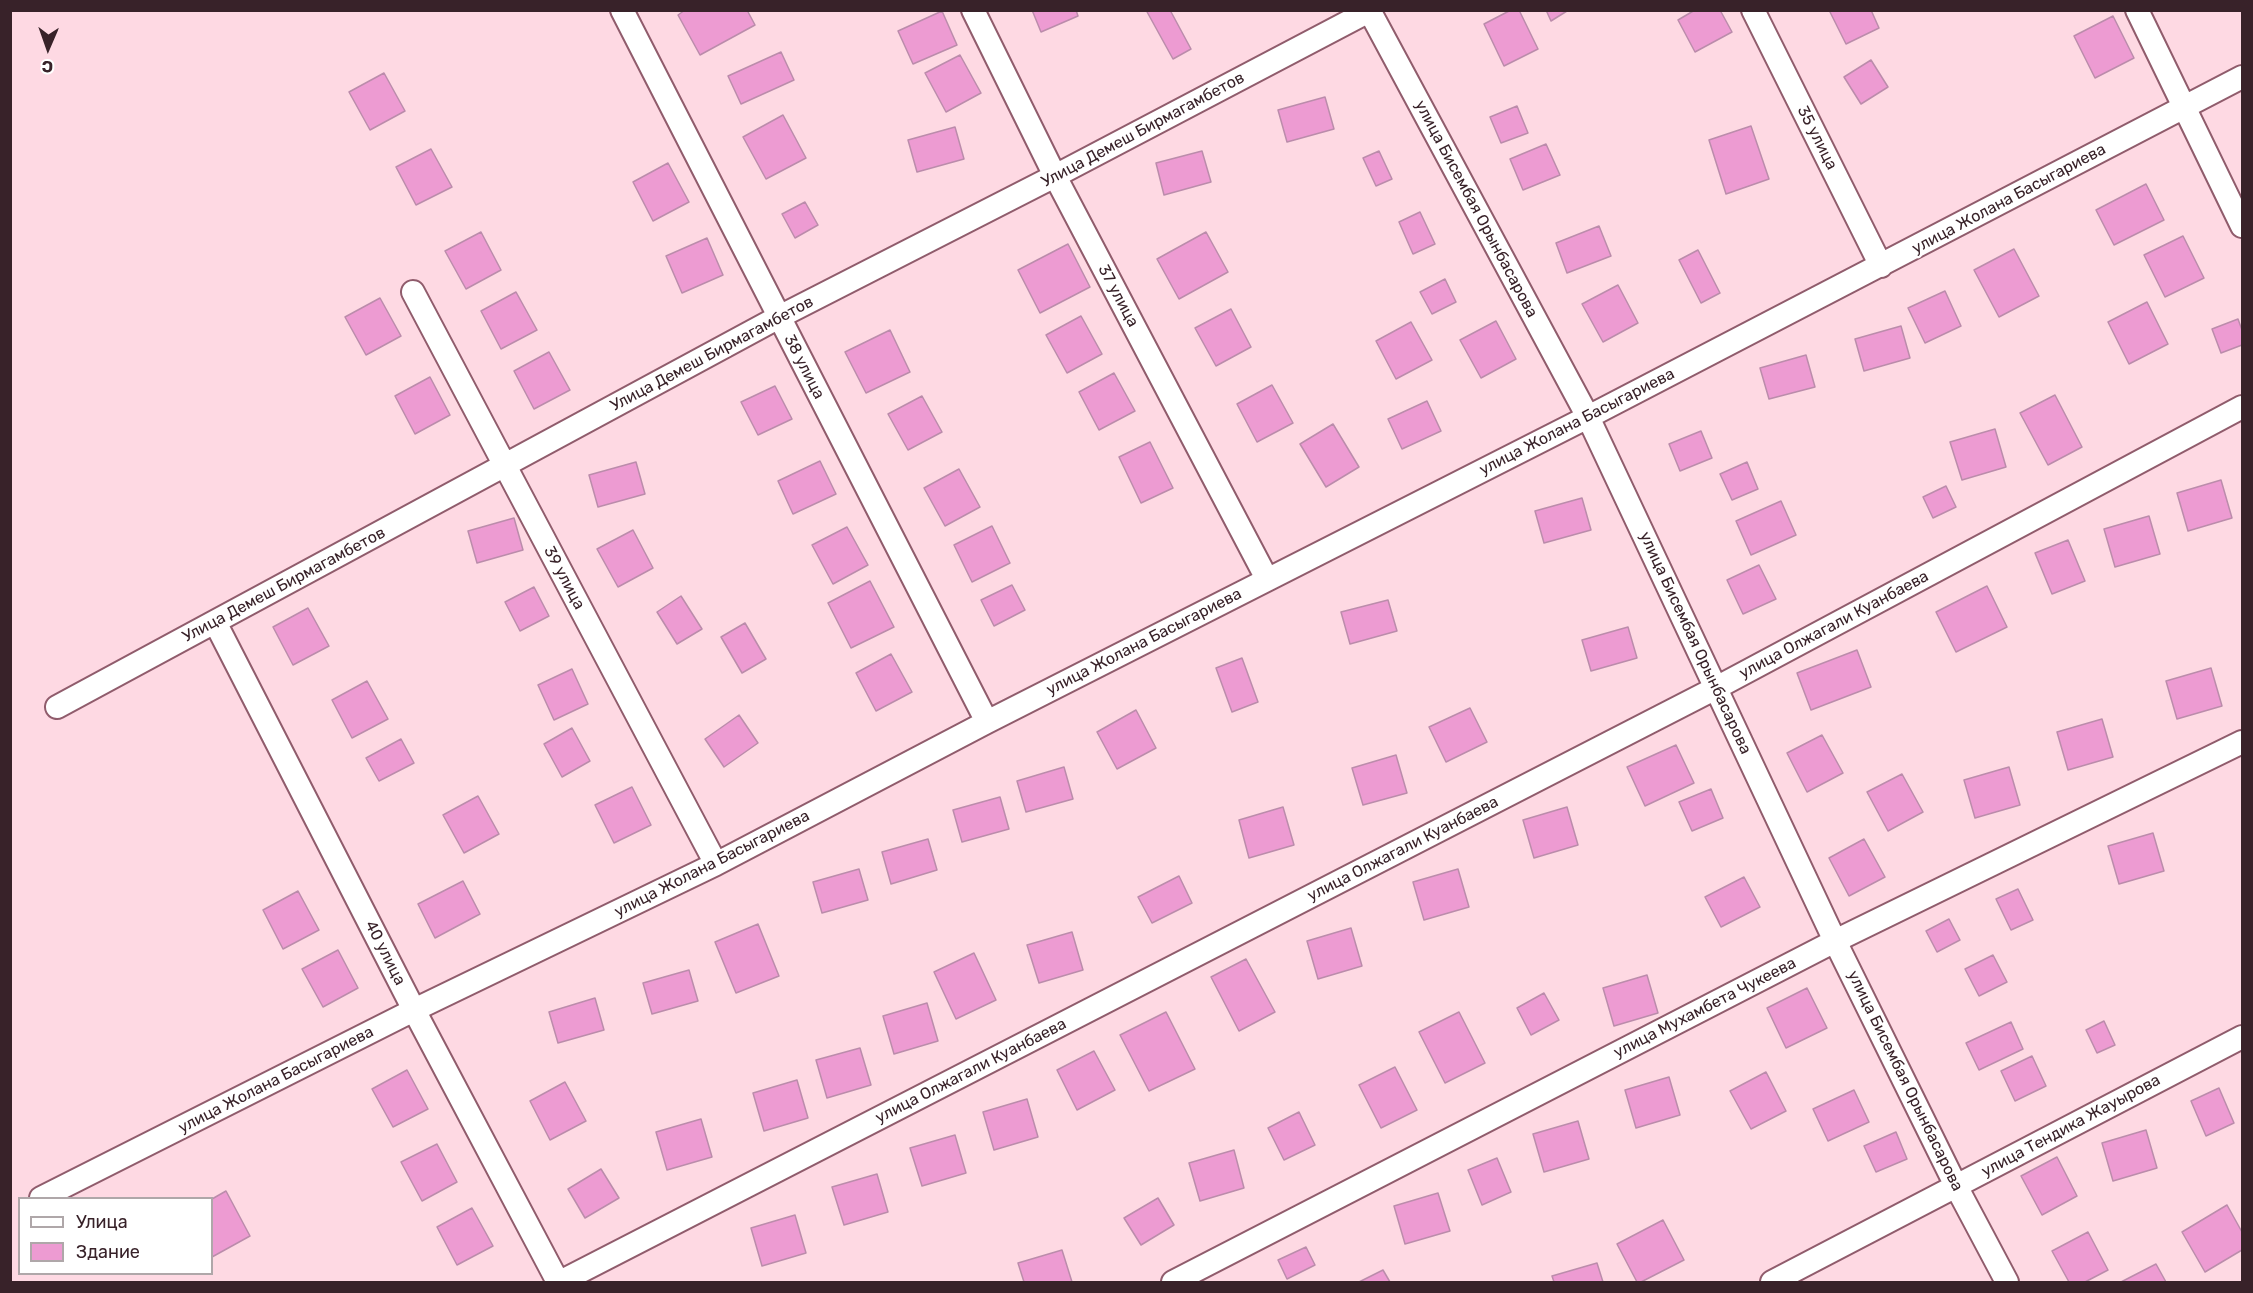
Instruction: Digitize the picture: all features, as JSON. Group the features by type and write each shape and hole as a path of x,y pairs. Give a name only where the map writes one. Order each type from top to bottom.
{"street":[{"name":"38 улица","path":"622,10 987,722"},
{"name":"37 улица","path":"973,10 1055,176 1267,579"},
{"name":"35 улица","path":"1752,10 1881,266"},
{"path":"2137,10 2242,226"},
{"name":"Улица Демеш Бирмагамбетов","path":"57,708 779,317 1370,11"},
{"name":"улица Бисембая Орынбасарова","path":"1370,11 1588,417 1835,941 1956,1186 2007,1282"},
{"name":"улица Жолана Басыгариева","path":"42,1197 414,1010 716,864 987,722 1881,266 2242,77"},
{"name":"39 улица","path":"413,292 716,864"},
{"name":"улица Олжагали Куанбаева","path":"559,1282 1716,688 2242,407"},
{"name":"40 улица","path":"215,622 414,1010 559,1282"},
{"name":"улица Мухамбета Чукеева","path":"1173,1282 1835,941 2242,742"},
{"name":"улица Тендика Жауырова","path":"1772,1282 2242,1037"}],"building":[{"path":"685,10 747,10 755,25 700,55 678,15"},
{"path":"1032,10 1076,10 1078,16 1041,32"},
{"path":"1146,10 1170,10 1191,49 1173,59"},
{"path":"1511,10 1519,10 1538,49 1504,66 1484,24"},
{"path":"1546,10 1567,10 1567,11 1551,21"},
{"path":"1695,10 1720,10 1732,32 1695,52 1678,20"},
{"path":"1829,10 1871,10 1879,28 1846,44"},
{"path":"942,11 957,45 913,64 898,31"},
{"path":"2113,16 2134,58 2095,78 2074,36"},
{"path":"781,52 794,80 741,104 728,76"},
{"path":"960,55 981,93 946,112 925,73"},
{"path":"1871,60 1888,87 1861,104 1844,77"},
{"path":"384,73 405,111 370,130 349,92"},
{"path":"1325,97 1334,129 1287,142 1278,110"},
{"path":"1517,106 1528,133 1501,143 1490,117"},
{"path":"783,115 806,158 766,179 743,137"},
{"path":"1751,126 1769,179 1726,194 1709,140"},
{"path":"955,127 964,159 917,172 908,140"},
{"path":"1546,144 1560,175 1523,190 1510,159"},
{"path":"431,149 452,187 416,205 396,167"},
{"path":"1202,151 1211,182 1164,195 1156,163"},
{"path":"1379,151 1392,179 1376,186 1363,158"},
{"path":"668,163 689,202 653,221 633,182"},
{"path":"2146,184 2164,220 2114,245 2096,210"},
{"path":"805,202 818,225 795,238 782,214"},
{"path":"1420,212 1435,244 1413,254 1399,222"},
{"path":"1599,226 1611,256 1567,273 1556,243"},
{"path":"481,232 501,270 466,289 445,251"},
{"path":"1206,232 1228,272 1179,299 1157,259"},
{"path":"2183,236 2204,278 2165,297 2144,255"},
{"path":"707,238 723,275 682,293 666,256"},
{"path":"1068,244 1090,287 1040,313 1018,270"},
{"path":"2014,249 2039,296 1999,317 1974,270"},
{"path":"1698,250 1720,293 1701,303 1679,260"},
{"path":"1445,279 1456,302 1432,314 1420,292"},
{"path":"1618,285 1638,323 1603,342 1582,304"},
{"path":"1945,291 1961,326 1925,343 1908,308"},
{"path":"516,292 537,330 501,349 481,311"},
{"path":"380,298 401,336 366,355 345,317"},
{"path":"2147,302 2168,344 2129,364 2108,322"},
{"path":"1231,309 1251,347 1216,366 1195,328"},
{"path":"1081,316 1102,354 1067,373 1046,335"},
{"path":"2238,319 2242,330 2242,345 2221,353 2212,329"},
{"path":"1496,321 1516,359 1481,378 1460,340"},
{"path":"1411,322 1432,360 1396,379 1376,341"},
{"path":"1901,326 1910,358 1864,371 1855,339"},
{"path":"890,330 910,372 866,393 845,352"},
{"path":"549,352 570,390 534,409 514,371"},
{"path":"1806,355 1815,387 1769,399 1760,368"},
{"path":"1114,373 1135,411 1099,430 1079,392"},
{"path":"430,377 450,415 415,434 395,396"},
{"path":"1272,385 1293,423 1257,442 1237,404"},
{"path":"775,386 792,419 758,435 741,402"},
{"path":"2055,395 2082,447 2048,465 2020,413"},
{"path":"922,396 942,432 908,450 888,414"},
{"path":"1427,401 1441,431 1402,449 1388,419"},
{"path":"1333,424 1359,467 1326,487 1300,444"},
{"path":"1995,429 2006,467 1962,480 1950,442"},
{"path":"1701,431 1712,458 1680,471 1669,444"},
{"path":"1150,442 1173,488 1141,503 1119,457"},
{"path":"820,461 836,494 793,514 778,481"},
{"path":"636,462 645,494 598,507 589,475"},
{"path":"1747,462 1758,489 1732,500 1720,474"},
{"path":"959,469 980,507 945,526 924,488"},
{"path":"2221,480 2232,518 2188,531 2177,493"},
{"path":"1946,486 1956,507 1933,518 1923,497"},
{"path":"1582,498 1591,530 1544,543 1535,511"},
{"path":"1781,501 1796,535 1751,555 1736,521"},
{"path":"2149,516 2160,554 2115,567 2104,529"},
{"path":"514,518 523,550 477,563 468,531"},
{"path":"992,526 1010,563 972,582 954,545"},
{"path":"847,527 868,565 833,584 812,545"},
{"path":"633,530 653,568 618,587 597,549"},
{"path":"2068,540 2085,581 2052,594 2035,553"},
{"path":"1759,565 1776,599 1743,614 1727,580"},
{"path":"870,581 894,627 851,648 828,603"},
{"path":"1012,585 1025,610 994,626 981,600"},
{"path":"1987,586 2007,627 1956,652 1936,612"},
{"path":"534,587 549,616 520,631 505,602"},
{"path":"681,596 702,629 677,644 657,612"},
{"path":"1388,600 1397,631 1350,644 1341,612"},
{"path":"308,608 329,646 293,665 273,627"},
{"path":"745,623 766,659 742,673 721,637"},
{"path":"1628,627 1637,658 1591,671 1582,640"},
{"path":"1857,650 1871,687 1811,710 1797,673"},
{"path":"891,654 912,692 876,711 856,673"},
{"path":"1242,658 1258,702 1232,712 1216,668"},
{"path":"2211,668 2222,706 2177,719 2166,681"},
{"path":"572,669 588,704 554,720 538,685"},
{"path":"367,681 388,719 352,738 332,700"},
{"path":"1470,708 1487,742 1446,762 1429,727"},
{"path":"1136,710 1156,748 1117,769 1097,732"},
{"path":"739,715 758,743 724,767 705,739"},
{"path":"2102,719 2113,757 2068,770 2057,732"},
{"path":"572,728 590,761 562,777 544,744"},
{"path":"1822,735 1843,773 1807,792 1787,753"},
{"path":"401,739 414,763 379,781 366,758"},
{"path":"1676,745 1694,783 1645,806 1627,767"},
{"path":"1396,755 1407,793 1363,805 1352,768"},
{"path":"1064,767 1073,799 1026,812 1017,781"},
{"path":"2009,767 2020,805 1975,818 1964,780"},
{"path":"1902,774 1923,812 1888,831 1867,792"},
{"path":"632,787 651,825 614,843 595,805"},
{"path":"1711,789 1723,818 1692,831 1679,802"},
{"path":"478,796 499,834 464,853 443,815"},
{"path":"1000,797 1009,829 962,842 953,810"},
{"path":"1283,807 1294,845 1249,858 1239,820"},
{"path":"1567,807 1578,845 1534,858 1523,820"},
{"path":"2153,833 2164,871 2119,884 2108,846"},
{"path":"928,839 937,870 891,884 882,852"},
{"path":"1864,839 1885,877 1849,896 1829,858"},
{"path":"859,869 868,900 822,913 813,882"},
{"path":"1458,869 1469,907 1424,920 1413,882"},
{"path":"1179,876 1192,903 1152,923 1138,897"},
{"path":"1744,877 1760,907 1721,927 1705,897"},
{"path":"463,881 480,914 435,938 418,904"},
{"path":"2018,889 2033,920 2011,930 1996,899"},
{"path":"298,891 319,930 283,949 263,910"},
{"path":"1949,919 1960,940 1937,952 1926,931"},
{"path":"758,924 779,976 736,993 715,942"},
{"path":"1351,928 1362,966 1318,979 1307,941"},
{"path":"1072,932 1083,970 1039,983 1027,945"},
{"path":"338,950 358,988 323,1007 302,969"},
{"path":"974,953 996,1000 956,1019 934,972"},
{"path":"1993,955 2007,982 1979,996 1965,969"},
{"path":"1246,959 1275,1012 1239,1031 1211,977"},
{"path":"689,970 698,1001 652,1014 643,983"},
{"path":"1647,975 1658,1013 1614,1026 1603,988"},
{"path":"1807,988 1827,1028 1786,1048 1767,1008"},
{"path":"1544,993 1559,1020 1531,1035 1517,1008"},
{"path":"595,998 604,1030 558,1043 549,1012"},
{"path":"927,1003 938,1041 894,1054 883,1016"},
{"path":"1166,1012 1195,1069 1149,1091 1120,1035"},
{"path":"1459,1012 1485,1063 1445,1083 1419,1032"},
{"path":"2104,1021 2115,1045 2097,1053 2086,1030"},
{"path":"2011,1022 2023,1049 1979,1070 1966,1043"},
{"path":"860,1048 871,1085 827,1098 816,1060"},
{"path":"1094,1051 1115,1090 1077,1110 1057,1070"},
{"path":"2032,1056 2046,1086 2015,1101 2001,1071"},
{"path":"1395,1067 1417,1110 1381,1128 1359,1085"},
{"path":"407,1070 428,1109 393,1127 372,1089"},
{"path":"1766,1072 1786,1111 1751,1129 1730,1091"},
{"path":"1669,1077 1680,1115 1636,1128 1625,1090"},
{"path":"797,1080 808,1118 764,1131 753,1093"},
{"path":"565,1082 586,1121 550,1140 530,1101"},
{"path":"2219,1088 2234,1123 2206,1136 2191,1101"},
{"path":"1854,1090 1869,1122 1828,1141 1813,1109"},
{"path":"1027,1099 1038,1137 994,1150 983,1112"},
{"path":"1299,1112 1315,1145 1284,1160 1268,1128"},
{"path":"701,1119 712,1157 667,1170 656,1132"},
{"path":"1578,1121 1589,1159 1544,1172 1533,1134"},
{"path":"2146,1130 2157,1168 2113,1181 2102,1143"},
{"path":"1896,1132 1907,1159 1876,1172 1864,1146"},
{"path":"955,1135 966,1173 922,1186 910,1148"},
{"path":"437,1144 457,1182 422,1201 401,1162"},
{"path":"1234,1150 1244,1188 1200,1201 1189,1163"},
{"path":"2057,1157 2077,1196 2042,1215 2021,1176"},
{"path":"1497,1158 1511,1192 1482,1205 1468,1170"},
{"path":"601,1169 619,1198 585,1218 568,1189"},
{"path":"877,1174 888,1212 844,1225 832,1187"},
{"path":"226,1191 250,1236 213,1256 213,1198"},
{"path":"1438,1193 1450,1231 1405,1244 1394,1206"},
{"path":"1158,1198 1174,1225 1141,1245 1124,1218"},
{"path":"2227,1205 2242,1232 2242,1250 2205,1272 2182,1232"},
{"path":"472,1208 493,1246 457,1265 437,1227"},
{"path":"795,1215 806,1253 762,1266 751,1228"},
{"path":"1663,1220 1684,1260 1637,1282 1617,1244"},
{"path":"2088,1232 2108,1270 2085,1282 2069,1282 2052,1251"},
{"path":"1306,1247 1315,1265 1287,1279 1278,1260"},
{"path":"1062,1250 1072,1282 1024,1282 1018,1263"},
{"path":"1597,1263 1603,1282 1554,1282 1552,1276"},
{"path":"2156,1264 2166,1282 2121,1282"},
{"path":"1383,1270 1390,1282 1359,1282"}]}
